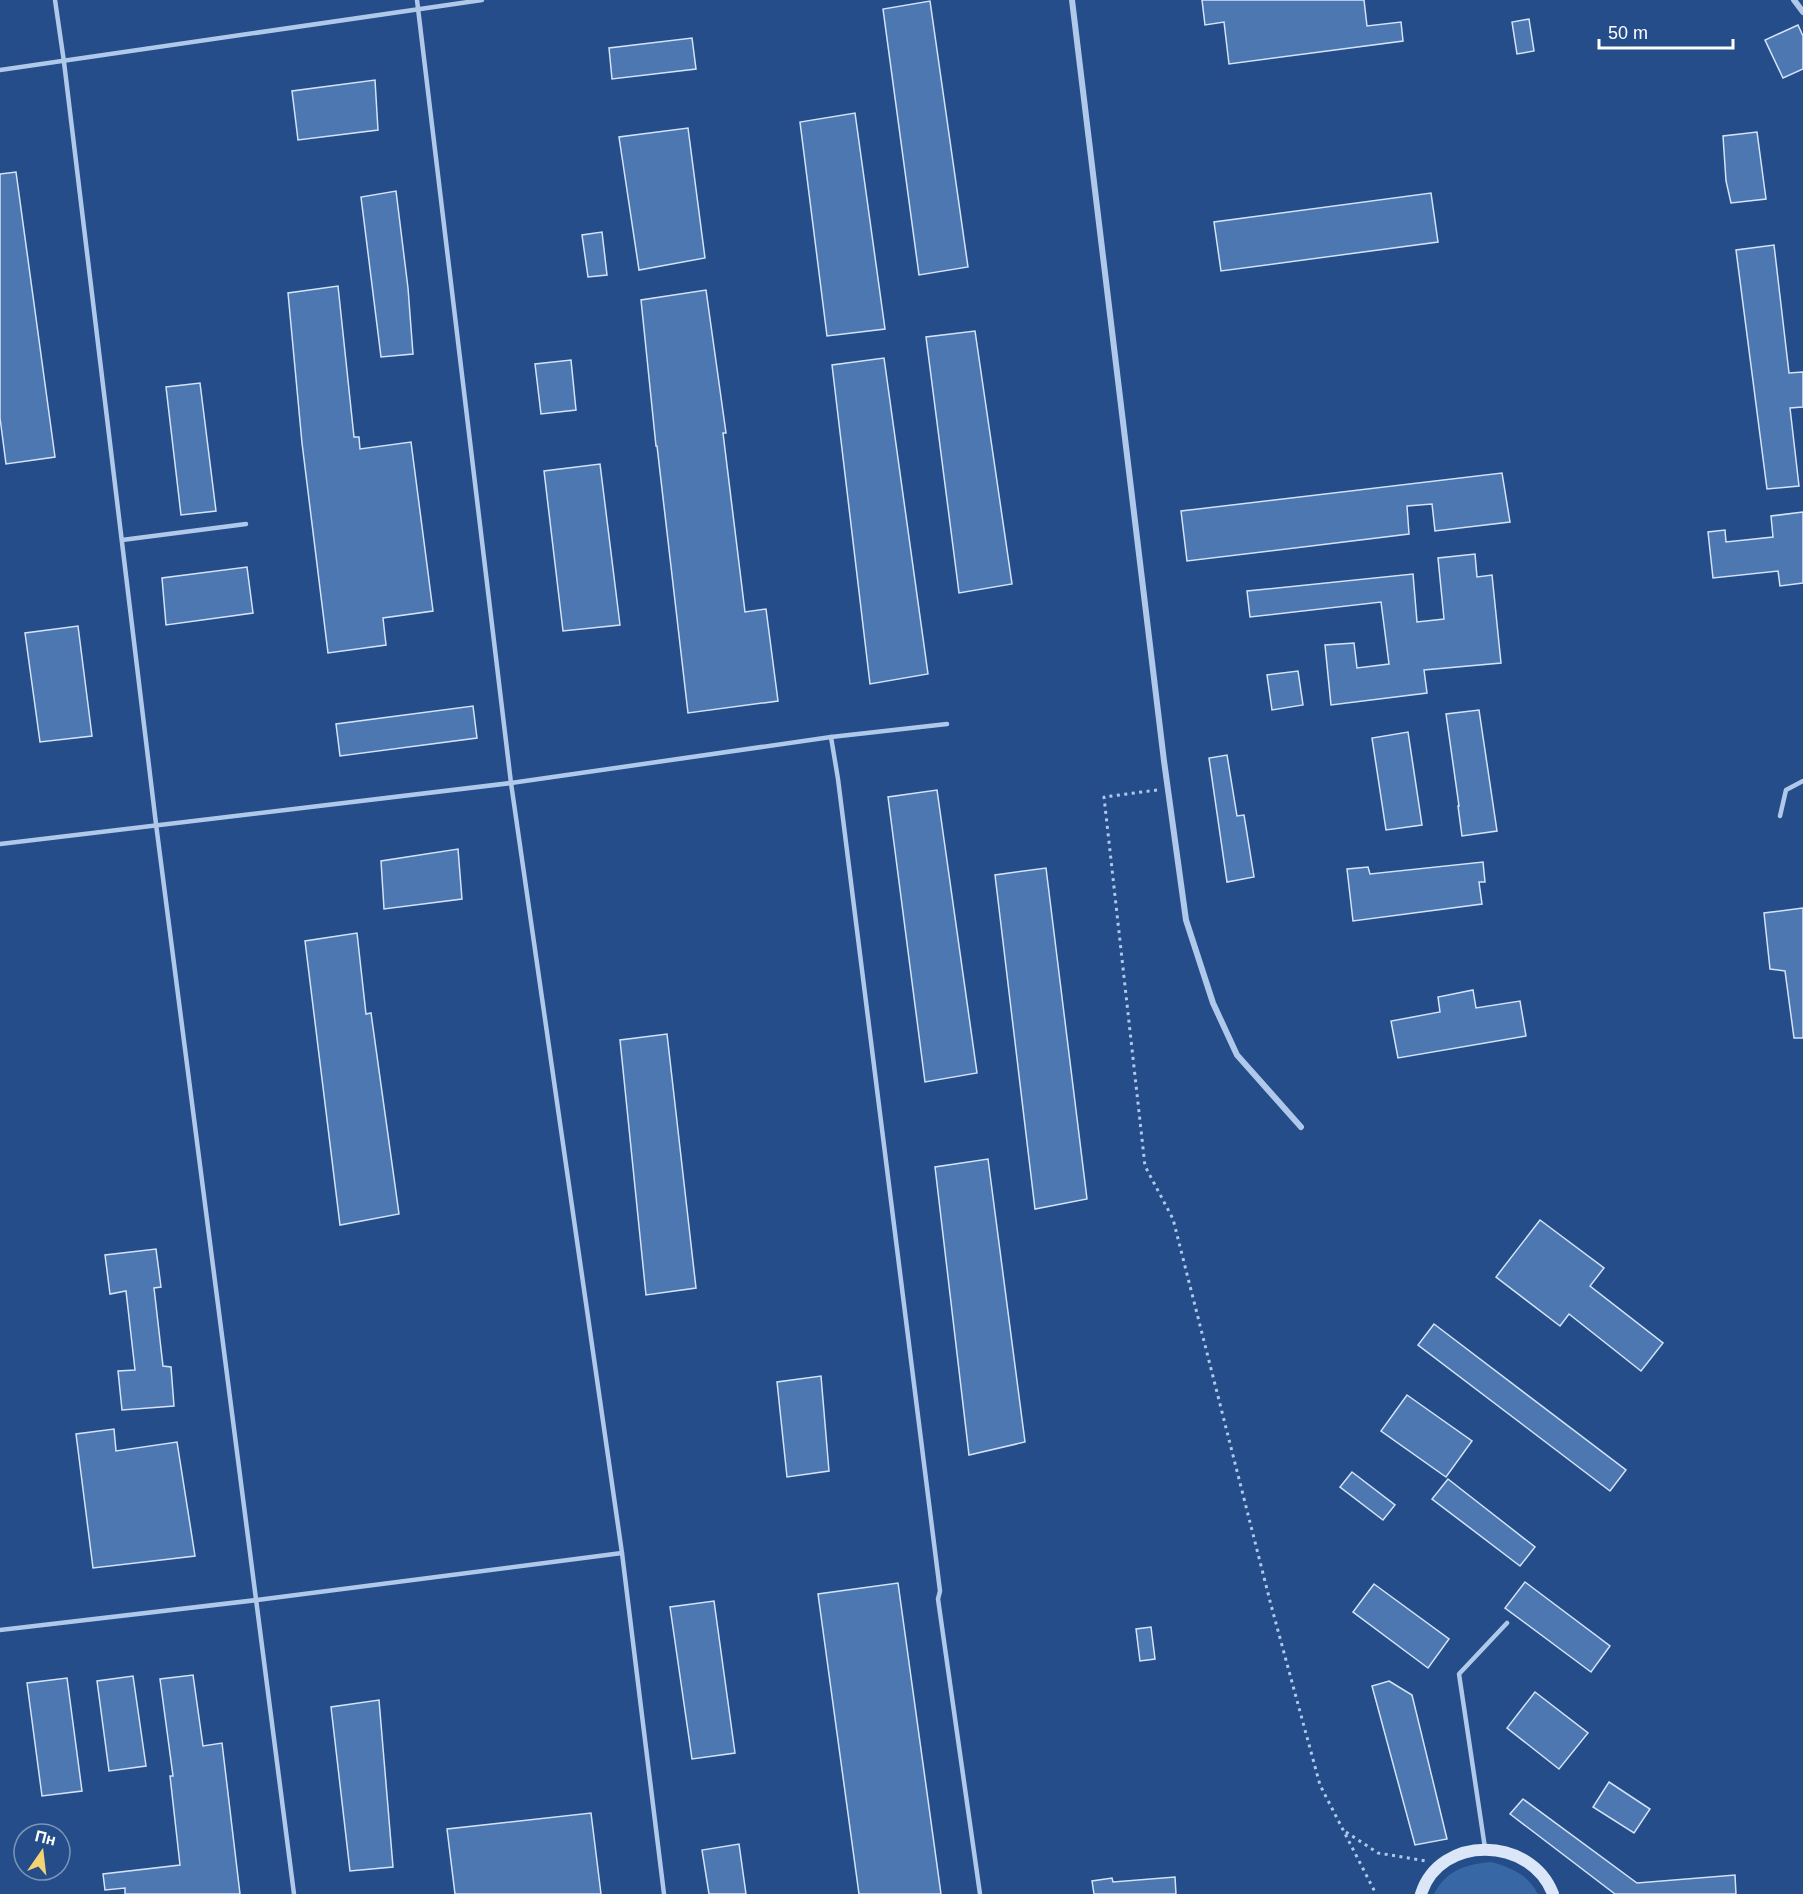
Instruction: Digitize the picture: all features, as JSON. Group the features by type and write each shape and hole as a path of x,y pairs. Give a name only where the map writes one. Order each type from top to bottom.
{"street":[{"path":"1072,0 1186,920 1213,1003 1237,1055 1301,1127"},
{"path":"1794,0 1803,12"},
{"path":"1421,1894 1432,1874 1442,1864 1461,1853 1485,1848 1511,1853 1527,1860 1550,1886 1553,1894"}],"lane":[{"path":"55,0 156,824 294,1894"},
{"path":"417,0 511,783 622,1553 664,1894"},
{"path":"0,70 482,0"},
{"path":"122,540 246,524"},
{"path":"0,844 511,783 831,737 947,724"},
{"path":"831,737 929,1500 940,1591 938,1599 980,1894"},
{"path":"1780,816 1786,790 1803,781"},
{"path":"0,1630 257,1600 622,1553"},
{"path":"1485,1848 1459,1674 1507,1623"}],"path":[{"path":"1168,789 1104,797 1145,1166 1173,1219 1271,1605 1320,1785 1376,1894"},
{"path":"1344,1830 1378,1853 1442,1864"}],"shaded area":[{"path":"1491,1862 1524,1877 1538,1894 1434,1894 1445,1879 1458,1870 1474,1864"}],"building":[{"path":"1202,0 1364,0 1367,26 1401,22 1403,41 1229,64 1224,22 1205,25"},
{"path":"930,1 968,267 919,275 883,9"},
{"path":"1529,19 1534,51 1517,54 1512,22"},
{"path":"1798,25 1803,36 1803,69 1783,78 1765,40"},
{"path":"692,38 696,69 612,79 609,48"},
{"path":"375,80 378,130 298,140 292,91"},
{"path":"855,113 885,329 827,336 800,122"},
{"path":"688,128 705,258 639,270 619,137"},
{"path":"1757,132 1766,199 1731,203 1726,181 1723,136"},
{"path":"16,172 55,457 6,464 0,418 0,174"},
{"path":"396,191 408,288 413,354 381,357 361,197"},
{"path":"1431,193 1438,242 1221,271 1214,222"},
{"path":"602,232 607,275 588,277 582,235"},
{"path":"1774,245 1789,373 1803,372 1803,407 1790,408 1799,486 1767,489 1736,250"},
{"path":"338,286 354,437 359,437 360,449 411,442 433,611 383,618 386,645 328,653 302,443 288,293"},
{"path":"706,290 726,433 723,433 745,612 766,609 778,701 688,713 641,300"},
{"path":"975,331 1012,584 959,593 926,337"},
{"path":"884,358 928,674 870,684 832,365"},
{"path":"571,360 576,410 541,414 535,364"},
{"path":"200,383 216,511 181,515 166,387"},
{"path":"600,464 620,625 563,631 544,471"},
{"path":"1502,473 1510,522 1435,531 1432,504 1407,506 1409,534 1187,561 1181,511"},
{"path":"1803,512 1803,583 1780,586 1778,571 1713,578 1708,532 1725,530 1726,542 1773,537 1771,516"},
{"path":"1475,554 1477,577 1492,575 1501,663 1424,670 1427,693 1331,705 1325,645 1354,643 1357,668 1389,664 1381,602 1250,617 1247,591 1413,574 1417,622 1444,619 1438,558"},
{"path":"247,567 253,613 166,625 162,578"},
{"path":"78,626 92,736 40,742 25,633"},
{"path":"1298,671 1303,705 1272,710 1267,675"},
{"path":"473,706 477,738 340,756 336,724"},
{"path":"1479,710 1497,831 1462,836 1446,714"},
{"path":"1408,732 1422,825 1386,830 1372,738"},
{"path":"1227,755 1237,816 1244,815 1254,877 1227,882 1209,758"},
{"path":"937,790 977,1073 925,1082 888,797"},
{"path":"458,849 462,899 384,909 381,861"},
{"path":"1483,862 1485,882 1479,882 1482,904 1353,921 1347,869 1368,867 1370,874"},
{"path":"1046,868 1087,1199 1035,1209 995,875"},
{"path":"1803,908 1803,1038 1794,1038 1785,971 1770,969 1764,913"},
{"path":"357,933 366,1014 371,1013 399,1214 340,1225 305,941"},
{"path":"1473,990 1476,1008 1520,1001 1526,1036 1398,1058 1391,1021 1440,1012 1438,997"},
{"path":"667,1034 696,1288 646,1295 620,1040"},
{"path":"988,1159 1025,1442 969,1455 935,1167"},
{"path":"1540,1220 1604,1268 1590,1286 1663,1343 1641,1371 1569,1314 1560,1326 1496,1277"},
{"path":"156,1249 161,1287 154,1288 163,1366 171,1367 174,1406 122,1410 118,1371 135,1370 126,1291 110,1294 105,1255"},
{"path":"1434,1324 1626,1470 1610,1491 1418,1345"},
{"path":"821,1376 829,1471 787,1477 777,1382"},
{"path":"1407,1395 1472,1441 1446,1477 1381,1431"},
{"path":"114,1429 116,1451 177,1442 195,1556 93,1568 76,1434"},
{"path":"1352,1472 1395,1505 1383,1520 1340,1487"},
{"path":"1448,1479 1535,1547 1520,1566 1432,1499"},
{"path":"1525,1582 1610,1646 1591,1672 1505,1608"},
{"path":"898,1583 941,1894 859,1894 818,1594"},
{"path":"1374,1584 1449,1639 1428,1668 1353,1612"},
{"path":"714,1601 735,1753 692,1759 670,1607"},
{"path":"1151,1627 1155,1659 1140,1661 1136,1629"},
{"path":"193,1675 203,1746 222,1743 240,1894 125,1894 125,1888 105,1890 103,1874 180,1865 170,1776 173,1776 160,1679"},
{"path":"133,1676 146,1766 109,1771 97,1681"},
{"path":"67,1678 82,1791 42,1796 27,1683"},
{"path":"1389,1681 1412,1695 1447,1839 1415,1845 1372,1686"},
{"path":"1535,1692 1588,1733 1559,1769 1507,1728"},
{"path":"379,1700 393,1867 350,1871 331,1707"},
{"path":"1609,1782 1650,1809 1634,1833 1593,1807"},
{"path":"1523,1799 1637,1883 1735,1875 1736,1894 1615,1894 1510,1814"},
{"path":"591,1813 601,1894 455,1894 447,1829"},
{"path":"739,1844 746,1894 709,1894 702,1850"},
{"path":"1175,1877 1176,1894 1094,1894 1092,1881 1112,1878 1113,1882"}]}
